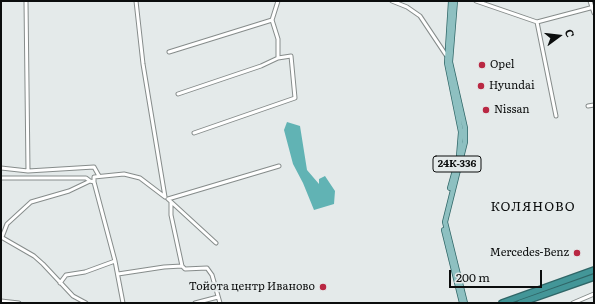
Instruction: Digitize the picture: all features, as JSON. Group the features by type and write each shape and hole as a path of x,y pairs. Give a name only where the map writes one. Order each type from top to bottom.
{"highway":[{"path":"502,303 594,270"},
{"path":"520,303 594,277"}],"main road":[{"name":"24К-336","path":"451,1 448,55 450,80 462,132 457,167 444,209 443,227 462,303"},
{"name":"24К-336","path":"455,1 448,55 465,128 465,142 445,222 465,303"}],"street":[{"path":"26,1 28,171"},
{"path":"136,1 143,64 182,266"},
{"path":"278,1 272,20 278,39 278,58"},
{"path":"392,1 407,7 420,16 448,55"},
{"path":"476,1 537,22 593,8"},
{"path":"590,1 594,13"},
{"path":"169,52 272,20"},
{"path":"537,22 556,116"},
{"path":"178,94 261,66 278,58 291,56 295,98 194,133"},
{"path":"588,106 594,105"},
{"path":"168,199 279,166"},
{"path":"1,168 28,171 94,167 99,176"},
{"path":"86,303 73,296 34,256 2,237 7,224 30,202 69,191 92,181 94,177 119,174 140,178 168,199 216,243"},
{"path":"1,178 86,178 92,181 116,261 124,303"},
{"path":"60,283 66,275 85,272 116,261"},
{"path":"118,274 152,268 182,266 185,269 207,268 211,271 220,303"},
{"path":"572,303 594,294"},
{"path":"195,303 218,297"},
{"path":"1,301 19,303"}],"water":[{"path":"287,122 300,126 307,170 319,184 319,179 325,176 335,191 334,204 314,210 303,183 293,164 284,130"}],"place":[{"name":"Opel","path":"482,65"},
{"name":"Hyundai","path":"481,86"},
{"name":"Nissan","path":"486,110"},
{"name":"Mercedes-Benz","path":"577,253"},
{"name":"Тойота центр Иваново","path":"323,287"}],"district":[{"name":"КОЛЯНОВО","path":"533,207"}]}
